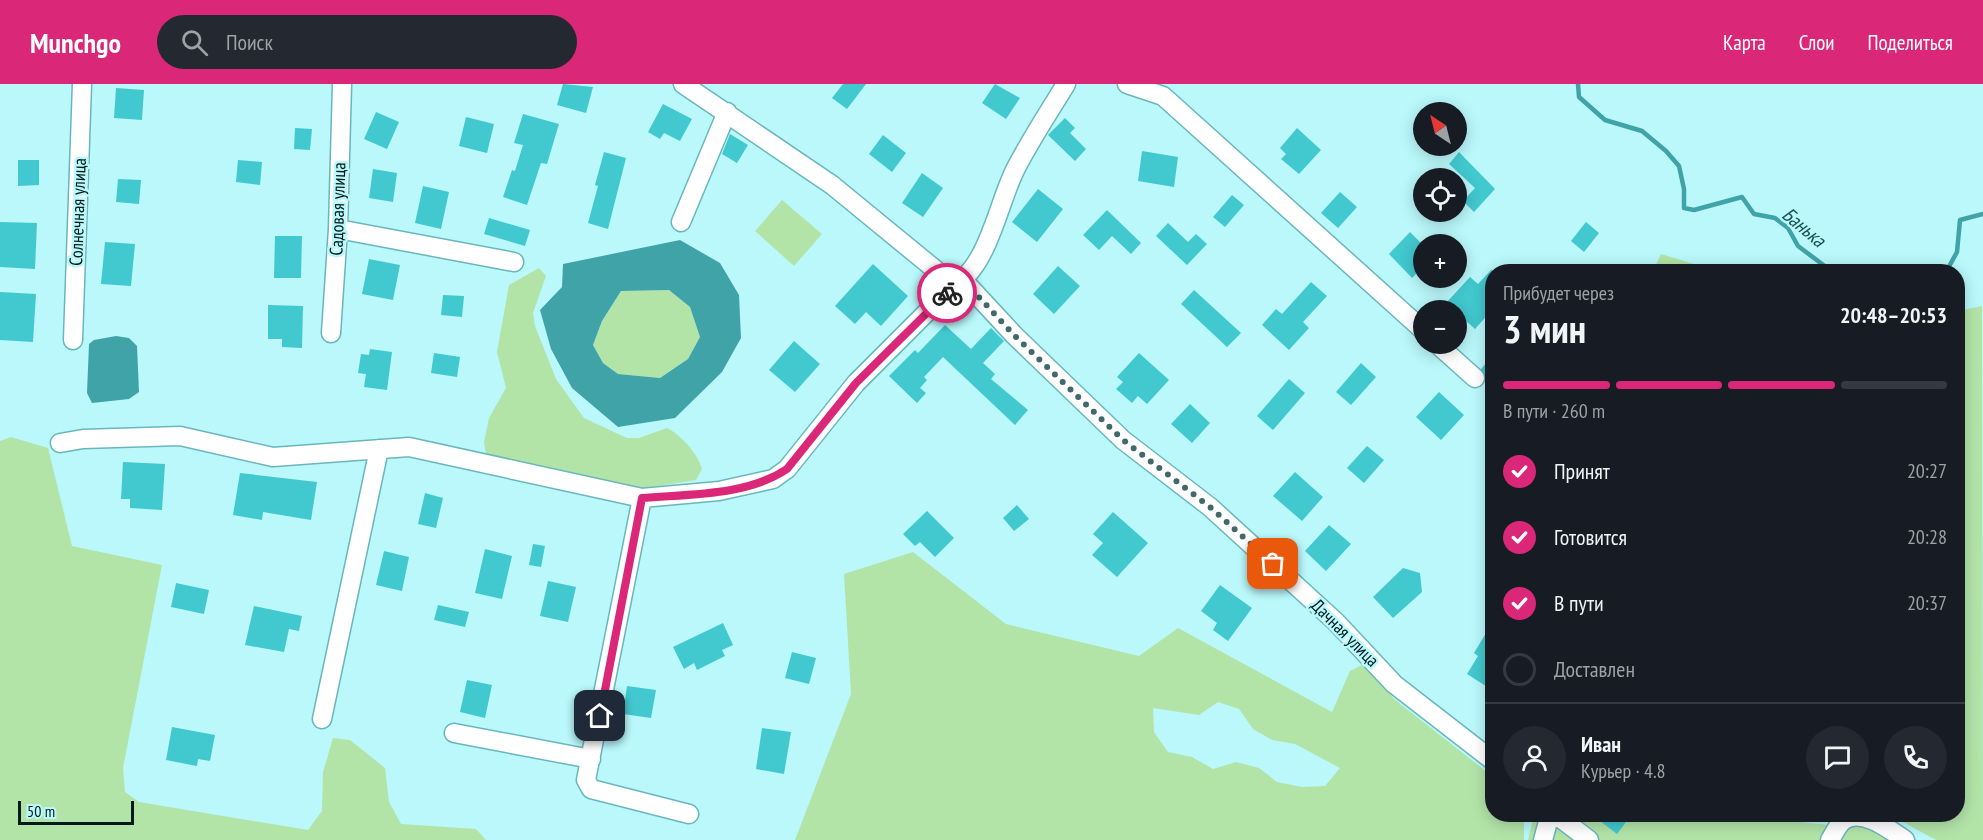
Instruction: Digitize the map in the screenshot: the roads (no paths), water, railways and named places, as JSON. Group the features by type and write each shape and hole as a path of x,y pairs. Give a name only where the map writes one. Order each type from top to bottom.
{"street":[{"name":"Солнечная улица","path":"73,340 82,84"},
{"name":"Садовая улица","path":"331,333 338,229 342,84"},
{"name":"Дачная улица","path":"683,84 832,185 959,283 1123,440 1210,507 1336,622 1394,684 1485,755"},
{"path":"60,443 83,439 180,436 273,457 409,447 642,498 719,491 773,479 787,469 856,383 959,283 981,255 1014,170 1066,84"},
{"path":"1127,84 1163,96 1413,321"},
{"path":"681,222 727,112"},
{"path":"338,229 514,261"},
{"path":"1448,354 1475,378"},
{"path":"322,719 379,449"},
{"path":"642,498 586,780 591,789 689,814"},
{"path":"454,733 591,759"},
{"path":"1543,840 1548,822"},
{"path":"1565,822 1589,840"},
{"path":"1830,840 1841,822"},
{"path":"1877,822 1905,840"}],"water":[{"path":"680,240 720,263 739,295 741,338 722,372 675,418 618,427 572,388 551,349 540,310 562,287 563,264","holes":["669,290 690,307 700,337 688,359 660,378 618,374 603,363 593,345 602,321 621,291"]},
{"path":"116,336 129,338 137,346 139,392 129,399 92,403 87,393 89,344 94,340"}],"waterway":[{"name":"Банька","path":"1578,84 1579,97 1605,120 1642,131 1666,151 1679,166 1684,189 1684,208 1694,210 1742,197 1754,214 1775,218 1788,228 1798,246 1822,264"},
{"name":"Банька","path":"1950,264 1957,252 1960,220 1983,214"}]}
